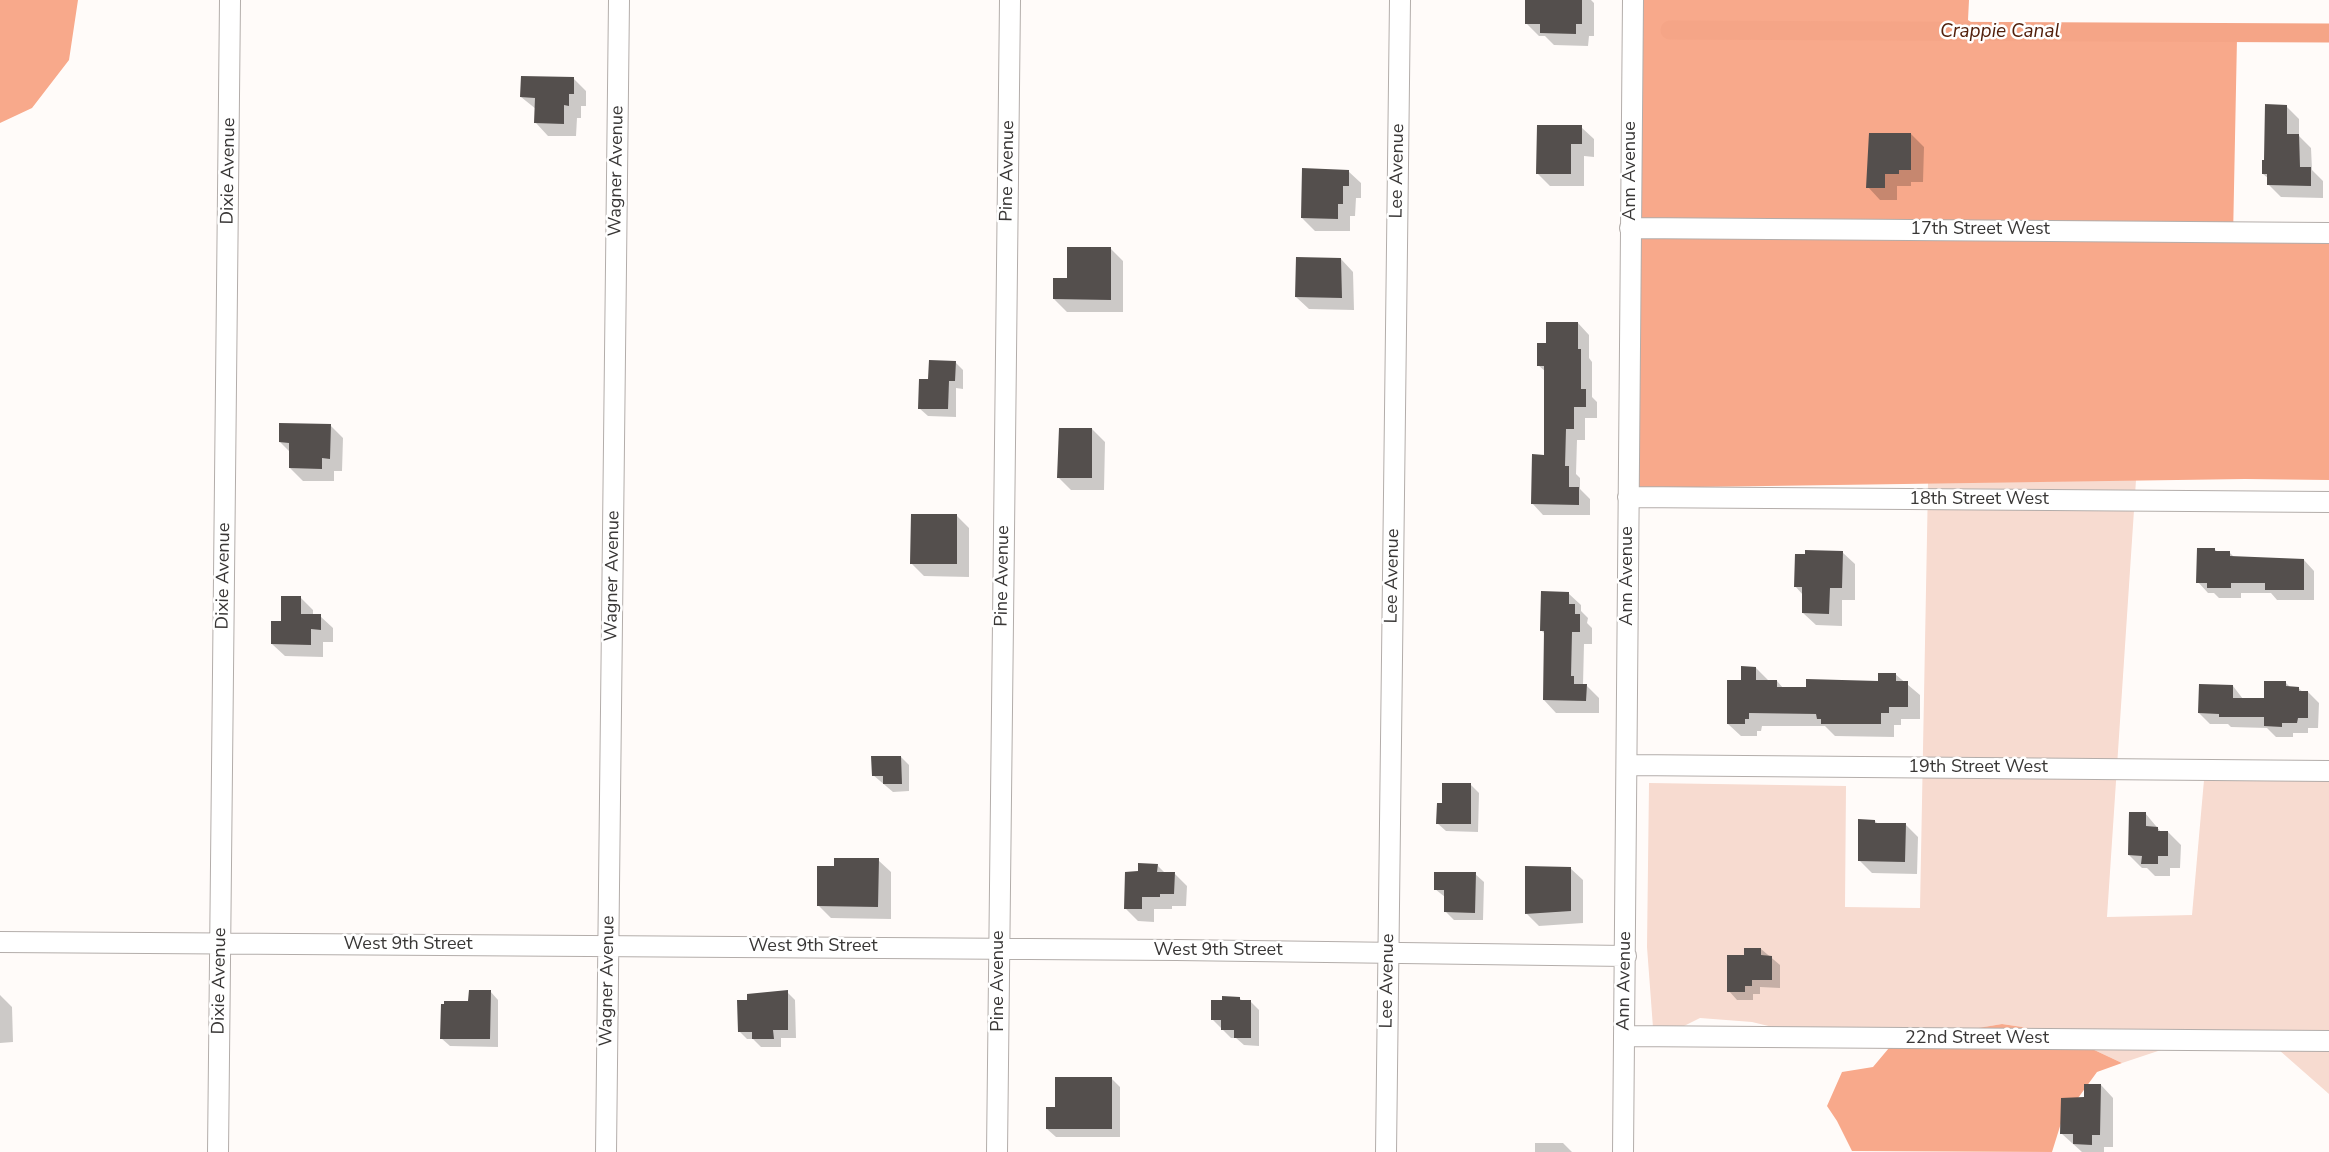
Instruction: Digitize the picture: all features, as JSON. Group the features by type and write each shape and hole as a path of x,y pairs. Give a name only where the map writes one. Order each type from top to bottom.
{"street":[{"name":"Dixie Avenue","path":"218,1152 230,0"},
{"name":"Wagner Avenue","path":"606,1152 619,0"},
{"name":"Pine Avenue","path":"997,1152 1010,0"},
{"name":"Lee Avenue","path":"1386,1152 1400,0"},
{"name":"Ann Avenue","path":"1623,1152 1628,765 1628,497 1633,0"},
{"name":"17th Street West","path":"1630,228 2329,233"},
{"name":"18th Street West","path":"1628,497 2329,502"},
{"name":"19th Street West","path":"1628,765 2329,771"},
{"name":"West 9th Street","path":"0,942 1626,956"},
{"name":"22nd Street West","path":"1624,1036 2329,1041"}],"shaded area":[{"path":"0,0 78,0 69,60 32,108 0,123"},
{"path":"1634,0 1969,0 1968,20 1977,26 2237,38 2233,238 2329,240 2329,480 2245,479 1630,488"},
{"path":"2136,480 2107,917 2192,915 2204,780 2329,776 2329,1094 2279,1050 2164,1049 2122,1063 2056,1032 2002,1024 1955,1032 1785,1030 1752,1022 1700,1018 1654,1041 1647,947 1649,783 1846,786 1845,907 1920,908 1928,483"},
{"path":"2002,1024 2056,1032 2122,1063 2097,1072 2062,1120 2052,1152 1852,1151 1827,1106 1842,1072 1873,1067 1894,1042"}],"building":[{"path":"1525,0 1582,0 1582,24 1576,24 1576,34 1540,33 1540,24 1525,24"},
{"path":"521,76 574,77 574,94 569,94 569,106 564,105 564,124 534,123 535,98 520,97"},
{"path":"2265,104 2287,105 2287,134 2299,134 2300,167 2311,167 2311,186 2267,185 2267,174 2262,174"},
{"path":"1537,125 1582,125 1582,144 1571,144 1571,174 1536,174"},
{"path":"1869,133 1911,133 1911,170 1899,170 1899,174 1885,174 1885,188 1866,188"},
{"path":"1302,168 1349,170 1349,186 1343,186 1343,204 1338,204 1338,219 1301,218"},
{"path":"1067,247 1111,247 1111,300 1053,299 1053,278 1067,278"},
{"path":"1296,257 1341,258 1342,298 1295,297"},
{"path":"1546,322 1578,322 1578,349 1581,349 1581,389 1586,389 1586,407 1574,407 1574,429 1566,429 1565,466 1569,466 1569,487 1579,487 1579,505 1531,504 1532,454 1544,455 1544,366 1537,366 1537,343 1546,343"},
{"path":"929,360 956,361 955,381 949,381 948,409 918,409 919,379 928,379"},
{"path":"279,423 331,424 330,459 322,458 322,469 289,468 289,443 279,442"},
{"path":"1059,428 1092,428 1092,478 1057,478"},
{"path":"911,514 957,514 957,564 910,564"},
{"path":"2197,548 2215,548 2215,551 2230,551 2230,556 2304,559 2304,590 2265,590 2265,583 2231,583 2231,588 2207,588 2207,583 2196,583"},
{"path":"1805,550 1843,551 1842,588 1830,588 1829,614 1802,613 1802,587 1794,587 1795,554 1805,554"},
{"path":"1541,591 1569,592 1569,604 1575,604 1575,614 1580,614 1580,632 1572,632 1571,676 1574,676 1574,684 1587,684 1586,701 1543,700 1544,631 1540,631"},
{"path":"281,596 301,596 301,614 321,614 321,630 311,629 311,645 271,644 271,621 281,621"},
{"path":"1741,666 1756,667 1756,680 1777,680 1777,687 1806,687 1806,679 1878,681 1878,673 1896,673 1896,681 1908,681 1908,707 1889,707 1889,713 1881,713 1881,724 1821,724 1821,719 1817,719 1816,714 1749,713 1749,719 1745,719 1745,724 1727,724 1727,680 1741,680"},
{"path":"2264,681 2286,681 2286,686 2299,687 2299,691 2308,691 2308,718 2298,718 2297,723 2282,723 2282,727 2264,726 2264,717 2219,717 2219,714 2198,713 2199,684 2233,685 2233,698 2264,698"},
{"path":"871,756 901,756 902,784 883,784 883,776 872,776"},
{"path":"1442,783 1471,783 1471,824 1436,824 1437,803 1442,803"},
{"path":"2129,812 2146,812 2146,826 2158,827 2158,831 2168,831 2168,856 2158,856 2158,864 2141,864 2142,856 2128,855"},
{"path":"1858,819 1875,820 1875,823 1906,823 1905,862 1858,861"},
{"path":"834,858 879,858 878,907 817,906 817,866 834,866"},
{"path":"1138,863 1158,864 1157,872 1175,872 1174,894 1160,894 1160,897 1142,897 1142,909 1124,909 1125,872 1138,871"},
{"path":"1525,866 1571,867 1571,911 1525,914"},
{"path":"1434,872 1476,872 1475,913 1444,912 1444,890 1434,890"},
{"path":"1744,948 1761,948 1761,955 1772,956 1772,980 1752,980 1752,986 1745,986 1745,992 1727,992 1727,955 1744,955"},
{"path":"469,990 491,990 490,1039 440,1039 441,1004 444,1004 444,1001 468,1001"},
{"path":"788,990 788,1030 773,1030 774,1039 752,1039 752,1032 738,1032 737,1000 747,1000 747,994"},
{"path":"1222,996 1240,997 1240,1000 1251,1000 1251,1038 1234,1038 1234,1030 1221,1030 1221,1020 1211,1020 1211,1000 1222,1000"},
{"path":"1055,1077 1112,1077 1112,1129 1046,1129 1046,1107 1055,1107"},
{"path":"2084,1084 2101,1084 2100,1135 2092,1135 2092,1145 2073,1144 2073,1134 2060,1134 2061,1098 2084,1097"}],"waterway":[{"name":"Crappie Canal","path":"1670,30 2329,33"}]}
